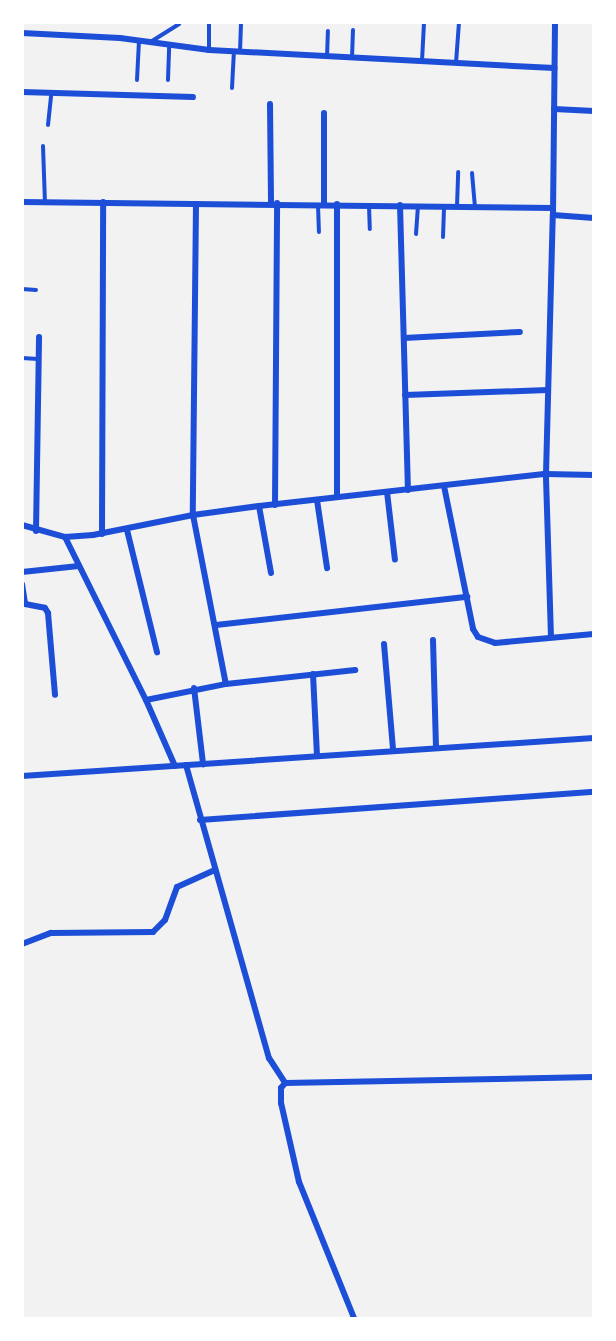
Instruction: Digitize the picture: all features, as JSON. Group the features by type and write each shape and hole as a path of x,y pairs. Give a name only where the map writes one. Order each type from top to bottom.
{"street":[{"path":"550,637 546,474 555,22"},
{"path":"22,33 139,40 208,50 555,68"},
{"path":"22,92 193,97"},
{"path":"270,104 274,203 275,505"},
{"path":"554,109 594,111"},
{"path":"321,204 324,114"},
{"path":"22,202 457,206 553,212 594,218"},
{"path":"102,534 103,202"},
{"path":"196,204 193,515 226,684"},
{"path":"337,204 338,497"},
{"path":"400,205 408,490"},
{"path":"404,338 520,332"},
{"path":"36,531 39,338"},
{"path":"405,395 548,390"},
{"path":"22,525 36,531 64,537 102,534 193,515 259,506 546,474 594,475"},
{"path":"444,486 473,629 478,637 495,643 594,634"},
{"path":"387,492 395,560"},
{"path":"316,500 327,568"},
{"path":"259,506 271,573"},
{"path":"126,530 156,652"},
{"path":"64,537 146,700 175,766"},
{"path":"22,572 79,566"},
{"path":"22,584 25,604 45,608 48,613 55,695"},
{"path":"216,625 467,597"},
{"path":"433,640 436,747"},
{"path":"384,644 393,750"},
{"path":"146,700 194,688 355,670"},
{"path":"313,674 316,755"},
{"path":"194,688 203,764"},
{"path":"22,776 594,738"},
{"path":"186,765 269,1058 285,1083"},
{"path":"200,820 594,792"},
{"path":"22,944 51,933 153,932 165,920 177,887 215,870"},
{"path":"285,1083 594,1077"},
{"path":"285,1083 281,1088 281,1102 299,1182 354,1318"}],"lane":[{"path":"208,50 209,22"},
{"path":"232,88 242,22"},
{"path":"422,62 424,22"},
{"path":"456,63 459,22"},
{"path":"152,42 179,24"},
{"path":"352,59 353,30"},
{"path":"327,57 328,31"},
{"path":"138,80 139,40"},
{"path":"168,80 169,45"},
{"path":"48,125 51,93"},
{"path":"44,146 45,202"},
{"path":"457,206 458,172"},
{"path":"472,173 475,207"},
{"path":"319,232 321,204"},
{"path":"369,205 370,229"},
{"path":"416,234 418,206"},
{"path":"443,237 444,206"},
{"path":"22,290 36,290"},
{"path":"22,358 39,359"}]}
